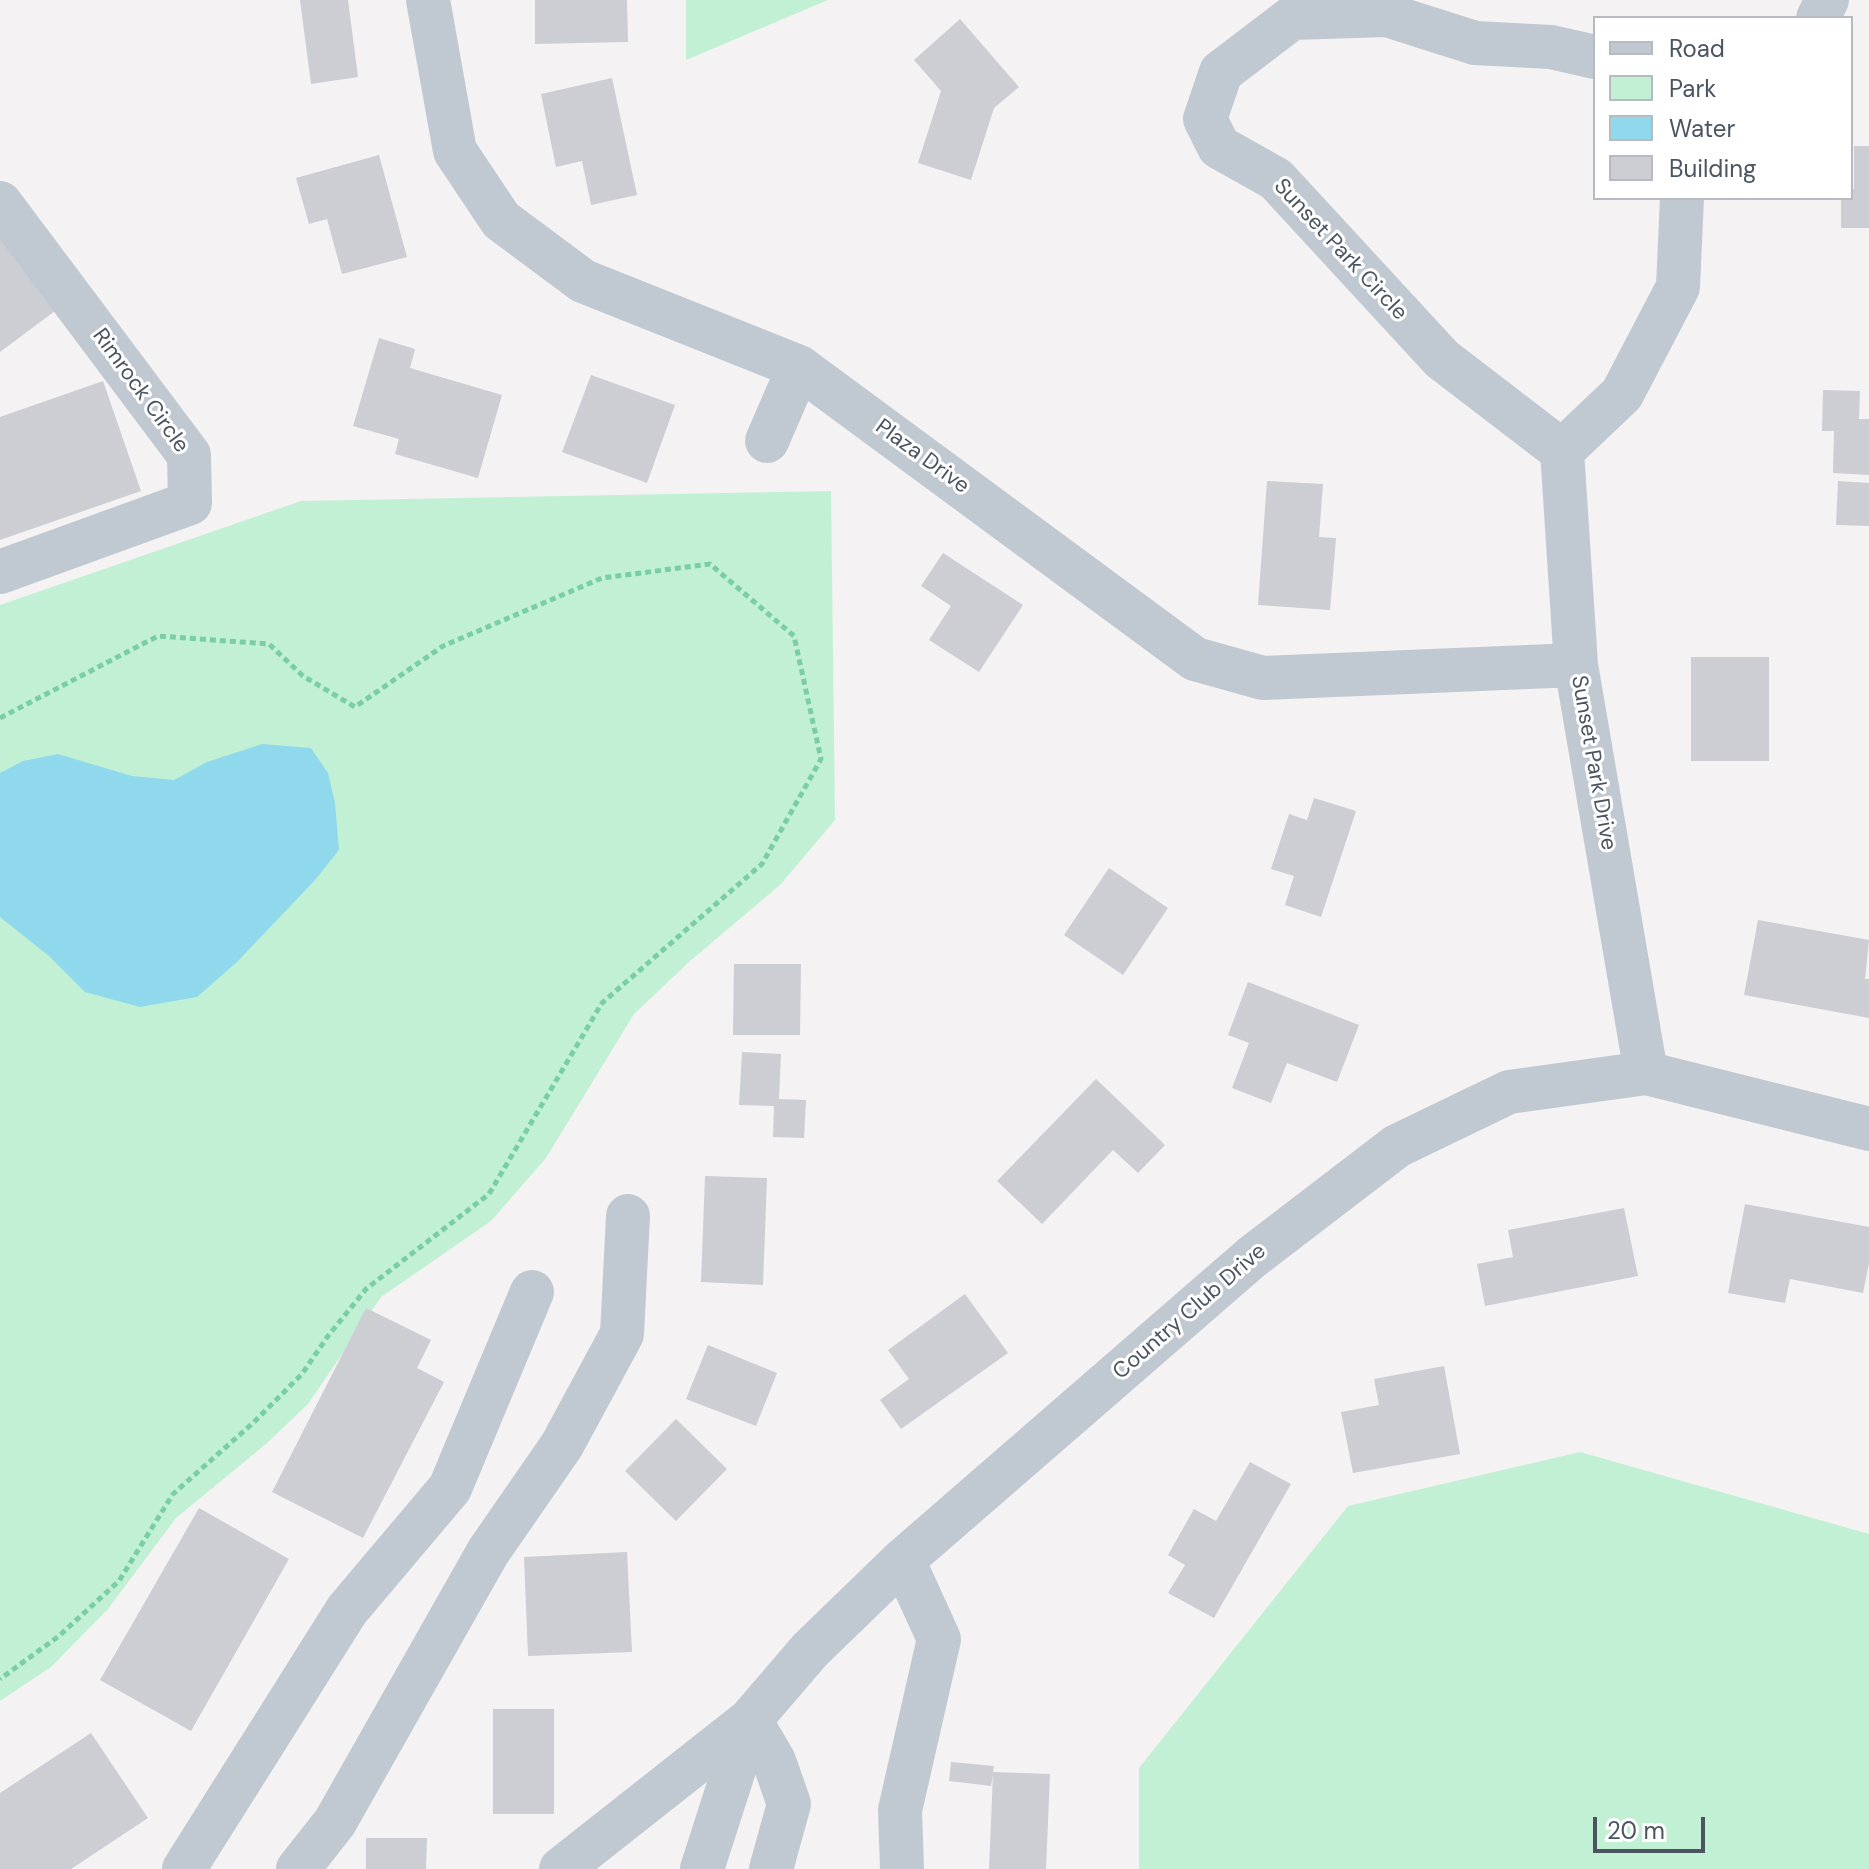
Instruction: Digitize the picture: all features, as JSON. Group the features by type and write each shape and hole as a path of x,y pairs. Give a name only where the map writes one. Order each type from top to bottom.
{"street":[{"name":"Plaza Drive","path":"428,0 455,151 501,220 583,281 799,367 1195,659 1263,678 1576,665"},
{"name":"Sunset Park Circle","path":"1562,451 1442,359 1276,179 1219,147 1205,119 1221,72 1292,18 1383,8 1475,43 1551,47 1593,57"},
{"path":"1562,451 1622,394 1678,287 1682,200"},
{"name":"Rimrock Circle","path":"0,203 189,455 190,503 0,572"},
{"path":"767,441 799,367"},
{"name":"Sunset Park Drive","path":"1562,451 1576,665 1646,1073"},
{"name":"Country Club Drive","path":"702,1869 750,1720 810,1650 903,1560 1252,1257 1397,1146 1509,1092 1646,1073 1869,1129"},
{"path":"298,1869 335,1822 480,1565 562,1445 622,1334 628,1216"},
{"path":"184,1869 347,1610 450,1488 532,1292"},
{"path":"902,1869 900,1810 939,1639 903,1560"},
{"path":"561,1869 750,1720 774,1761 789,1804 771,1869"}],"path":[{"path":"0,718 158,636 269,644 303,676 355,707 443,646 602,578 710,564 794,636 821,759 762,864 602,1003 489,1194 366,1289 302,1374 253,1423 173,1494 119,1581 59,1636 0,1679"}],"green space":[{"path":"686,0 828,0 686,60"},
{"path":"831,491 835,820 780,885 690,961 634,1014 546,1158 491,1221 381,1297 308,1404 266,1444 176,1518 108,1609 51,1667 0,1701 0,605 301,501"},
{"path":"1580,1452 1869,1534 1869,1869 1139,1869 1139,1768 1348,1506"}],"water":[{"path":"262,744 311,748 328,773 335,803 339,850 315,880 237,962 197,997 140,1007 85,992 49,956 0,917 0,773 23,761 58,754 132,776 174,780 207,762"}],"building":[{"path":"300,0 348,0 358,77 311,84"},
{"path":"535,0 627,0 628,42 535,44"},
{"path":"960,19 1019,87 994,108 971,180 918,163 941,91 914,60"},
{"path":"612,78 637,195 591,205 582,161 556,167 541,94"},
{"path":"1854,146 1869,146 1869,228 1841,228 1841,200 1853,200"},
{"path":"379,155 407,257 342,274 327,219 309,224 296,178"},
{"path":"0,230 59,308 0,352"},
{"path":"379,338 415,349 410,368 502,395 478,478 395,454 399,439 353,426"},
{"path":"591,375 675,405 647,483 562,452"},
{"path":"103,381 141,491 0,540 0,417"},
{"path":"1823,390 1860,391 1859,419 1869,419 1869,475 1833,473 1834,431 1822,431"},
{"path":"1267,481 1323,484 1319,537 1336,538 1330,610 1258,605"},
{"path":"1838,481 1869,483 1869,526 1836,525"},
{"path":"943,553 1023,605 979,672 929,640 951,606 921,586"},
{"path":"1691,657 1769,657 1769,761 1691,761"},
{"path":"1314,798 1356,811 1321,917 1285,905 1294,876 1271,869 1289,814 1307,820"},
{"path":"1109,868 1168,908 1123,975 1064,935"},
{"path":"1758,920 1869,940 1865,979 1869,979 1869,1018 1744,995"},
{"path":"734,964 801,964 800,1035 733,1035"},
{"path":"1248,982 1359,1025 1337,1082 1287,1063 1271,1103 1232,1088 1249,1043 1228,1035"},
{"path":"742,1052 781,1054 779,1099 806,1100 804,1138 773,1137 774,1106 739,1105"},
{"path":"1096,1079 1165,1145 1138,1173 1113,1150 1042,1224 997,1181"},
{"path":"705,1176 767,1178 763,1285 701,1282"},
{"path":"1745,1204 1869,1227 1869,1263 1863,1293 1790,1279 1785,1303 1728,1293"},
{"path":"1624,1208 1638,1276 1485,1306 1477,1264 1513,1257 1508,1230"},
{"path":"965,1294 1008,1353 901,1429 880,1400 909,1379 888,1350"},
{"path":"366,1308 431,1340 417,1368 444,1382 363,1538 272,1492"},
{"path":"708,1345 777,1373 756,1426 686,1399"},
{"path":"1444,1366 1460,1454 1353,1473 1341,1412 1379,1405 1374,1379"},
{"path":"676,1419 727,1469 676,1521 625,1471"},
{"path":"1250,1462 1291,1484 1214,1618 1168,1593 1185,1565 1168,1555 1194,1509 1216,1521"},
{"path":"199,1508 289,1559 191,1731 100,1680"},
{"path":"627,1552 632,1652 528,1656 524,1557"},
{"path":"493,1709 554,1709 554,1814 493,1814"},
{"path":"91,1733 148,1818 71,1869 0,1869 0,1793"},
{"path":"951,1762 994,1766 993,1772 1050,1774 1046,1869 989,1869 993,1774 991,1786 949,1781"},
{"path":"366,1838 427,1838 426,1869 366,1869"}]}
